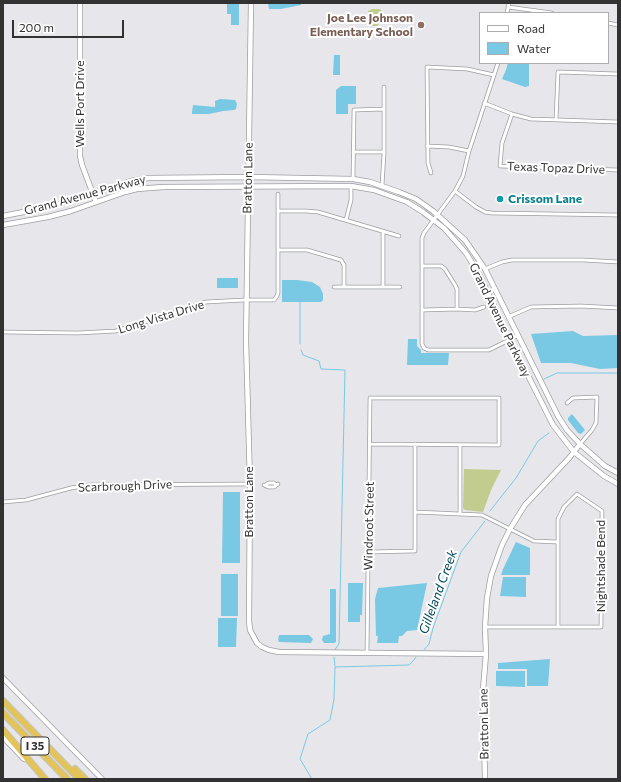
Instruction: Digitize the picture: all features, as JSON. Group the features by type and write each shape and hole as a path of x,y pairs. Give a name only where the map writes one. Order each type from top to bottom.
{"highway":[{"path":"3,696 14,712"},
{"name":"I 35","path":"3,701 79,779"},
{"name":"I 35","path":"3,713 67,779"},
{"path":"3,730 45,779"},
{"path":"58,758 86,779"}],"street":[{"name":"Wells Port Drive","path":"80,3 80,156 96,202"},
{"name":"Bratton Lane","path":"251,3 246,340 250,484 250,630 257,643 269,650 279,652 486,654 483,690 485,779"},
{"path":"508,5 546,12"},
{"path":"498,64 469,151 463,176 455,191 422,238 422,344 424,348 428,350 489,350 517,336"},
{"path":"431,173 428,163 427,68 467,69 494,76"},
{"path":"556,120 558,72 618,74"},
{"path":"382,185 384,152 384,87"},
{"path":"484,103 512,114 531,119 618,122"},
{"path":"346,220 351,200 351,186 353,179 354,110 384,109"},
{"name":"Texas Topaz Drive","path":"512,114 502,143 500,166 618,170"},
{"path":"428,146 449,147 469,151"},
{"path":"353,152 384,152"},
{"name":"Grand Avenue Parkway","path":"3,216 49,207 131,180 148,178 249,177 353,179 382,185 416,199 438,214 465,240 486,269 517,336 558,416 567,430 580,444 605,466 618,473"},
{"name":"Grand Avenue Parkway","path":"3,225 61,214 125,192 151,188 351,186 374,190 392,196 413,206 434,220 458,243 474,264 553,425 574,452 604,476 618,484"},
{"path":"455,191 484,212 492,214 618,215"},
{"path":"278,194 278,250 307,250 341,260 344,265 344,287"},
{"path":"279,211 318,212 399,236"},
{"path":"383,232 383,287"},
{"name":"Long Vista Drive","path":"3,332 101,333 116,331 206,302 272,300 276,298 278,293 278,250"},
{"path":"486,269 502,262 512,260 583,260 618,262"},
{"path":"422,266 441,266 445,269 456,284 458,309"},
{"path":"334,287 400,287"},
{"path":"508,317 531,307 574,306 618,308"},
{"path":"423,310 476,310 484,307"},
{"path":"486,654 485,627 487,598 491,576 499,552 510,529 525,506 570,457 596,423 597,397 574,398 567,403"},
{"name":"Windroot Street","path":"367,653 370,398 499,398 499,445 460,445"},
{"path":"370,444 460,445 460,514"},
{"path":"369,552 415,552 415,444"},
{"name":"Scarbrough Drive","path":"3,502 26,500 71,488 90,485 250,484"},
{"path":"265,485 268,487 274,487 277,484"},
{"name":"Nightshade Bend","path":"557,542 558,519 560,513 577,494 602,511 601,627 558,627"},
{"path":"415,512 482,515 534,542 557,542 558,627 485,627"},
{"path":"3,678 102,779"},
{"path":"3,737 45,779"}],"green space":[{"path":"372,9 380,9 383,13 383,21 377,26 373,26 368,22 368,11"},
{"path":"464,469 501,470 491,490 483,512 465,510 463,508"}],"water":[{"path":"227,3 239,3 239,25 231,25 231,14 227,14"},
{"path":"268,3 301,3 301,5 281,9 269,9"},
{"path":"334,55 340,55 340,75 333,75"},
{"path":"508,64 529,64 529,86 525,87 502,79"},
{"path":"341,86 356,86 356,104 348,104 348,114 336,114 336,90"},
{"path":"220,99 235,100 237,104 236,109 209,114 192,114 193,105 215,107 215,101"},
{"path":"217,278 238,278 238,288 217,288"},
{"path":"282,280 312,282 320,287 323,294 323,300 321,302 282,302"},
{"path":"573,331 583,336 618,335 618,368 600,369 571,363 541,363 531,334"},
{"path":"408,339 417,339 417,346 421,350 421,353 449,353 448,365 407,365"},
{"path":"572,414 585,430 581,434 578,433 568,420"},
{"path":"223,492 240,492 240,563 222,563"},
{"path":"516,542 530,548 530,575 501,575 503,569"},
{"path":"221,574 238,574 238,616 221,616"},
{"path":"503,577 526,577 526,597 500,596"},
{"path":"348,583 363,583 362,615 360,615 360,622 348,622"},
{"path":"427,583 417,630 407,631 402,636 399,636 398,643 377,643 378,636 376,636 375,599 378,588"},
{"path":"330,589 336,589 336,642 324,643 322,640 323,636 330,634"},
{"path":"218,618 237,618 236,647 218,647"},
{"path":"279,635 309,635 313,639 311,643 279,642"},
{"path":"550,659 548,686 527,686 527,669 498,669 498,663"},
{"path":"496,671 525,671 525,687 496,686"}],"waterway":[{"path":"300,302 300,344"},
{"path":"301,350 303,355 319,361 321,369 345,370 339,644 335,650"},
{"path":"544,379 557,373 618,373"},
{"name":"Gilleland Creek","path":"490,511 516,478 538,441 549,433"},
{"name":"Gilleland Creek","path":"424,650 429,644 433,628 461,552 485,521"},
{"path":"334,657 335,666"},
{"name":"Gilleland Creek","path":"312,779 300,759 308,734 330,720 334,699 335,667 409,665 416,657"}],"place":[{"name":"Joe Lee Johnson Elementary School","path":"421,25"},
{"name":"Crissom Lane","path":"500,199"}]}
